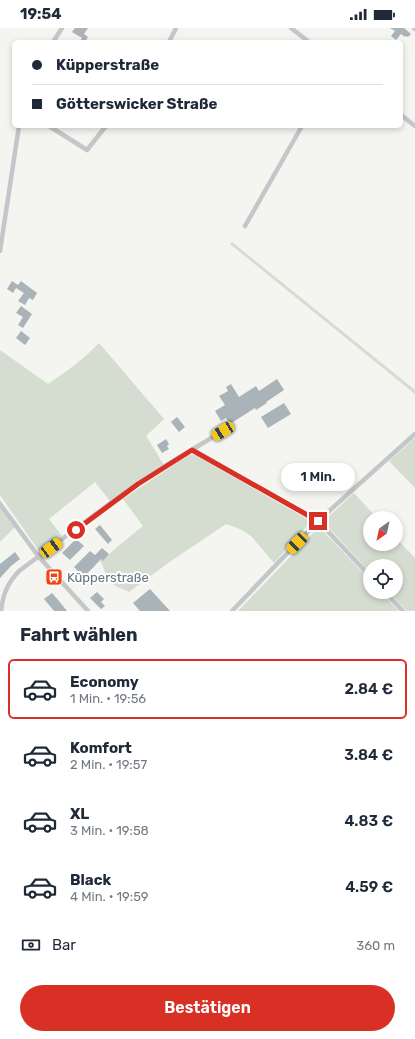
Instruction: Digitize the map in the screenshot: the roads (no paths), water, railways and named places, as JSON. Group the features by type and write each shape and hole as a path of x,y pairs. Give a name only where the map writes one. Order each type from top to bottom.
{"street":[{"path":"54,40 62,28"},
{"path":"170,40 176,28"},
{"path":"291,28 306,40"},
{"path":"403,117 415,126"},
{"path":"0,251 19,128"},
{"path":"52,128 87,150 104,128"},
{"path":"245,226 301,128"},
{"path":"1,611 2,601 7,586 19,571 111,502 165,466 223,431"},
{"path":"232,611 318,521 415,434"},
{"path":"192,450 318,521 363,569"},
{"path":"0,504 39,557 88,611"},
{"path":"392,599 403,611"}],"place":[{"name":"Küpperstraße","path":"54,577"}]}
